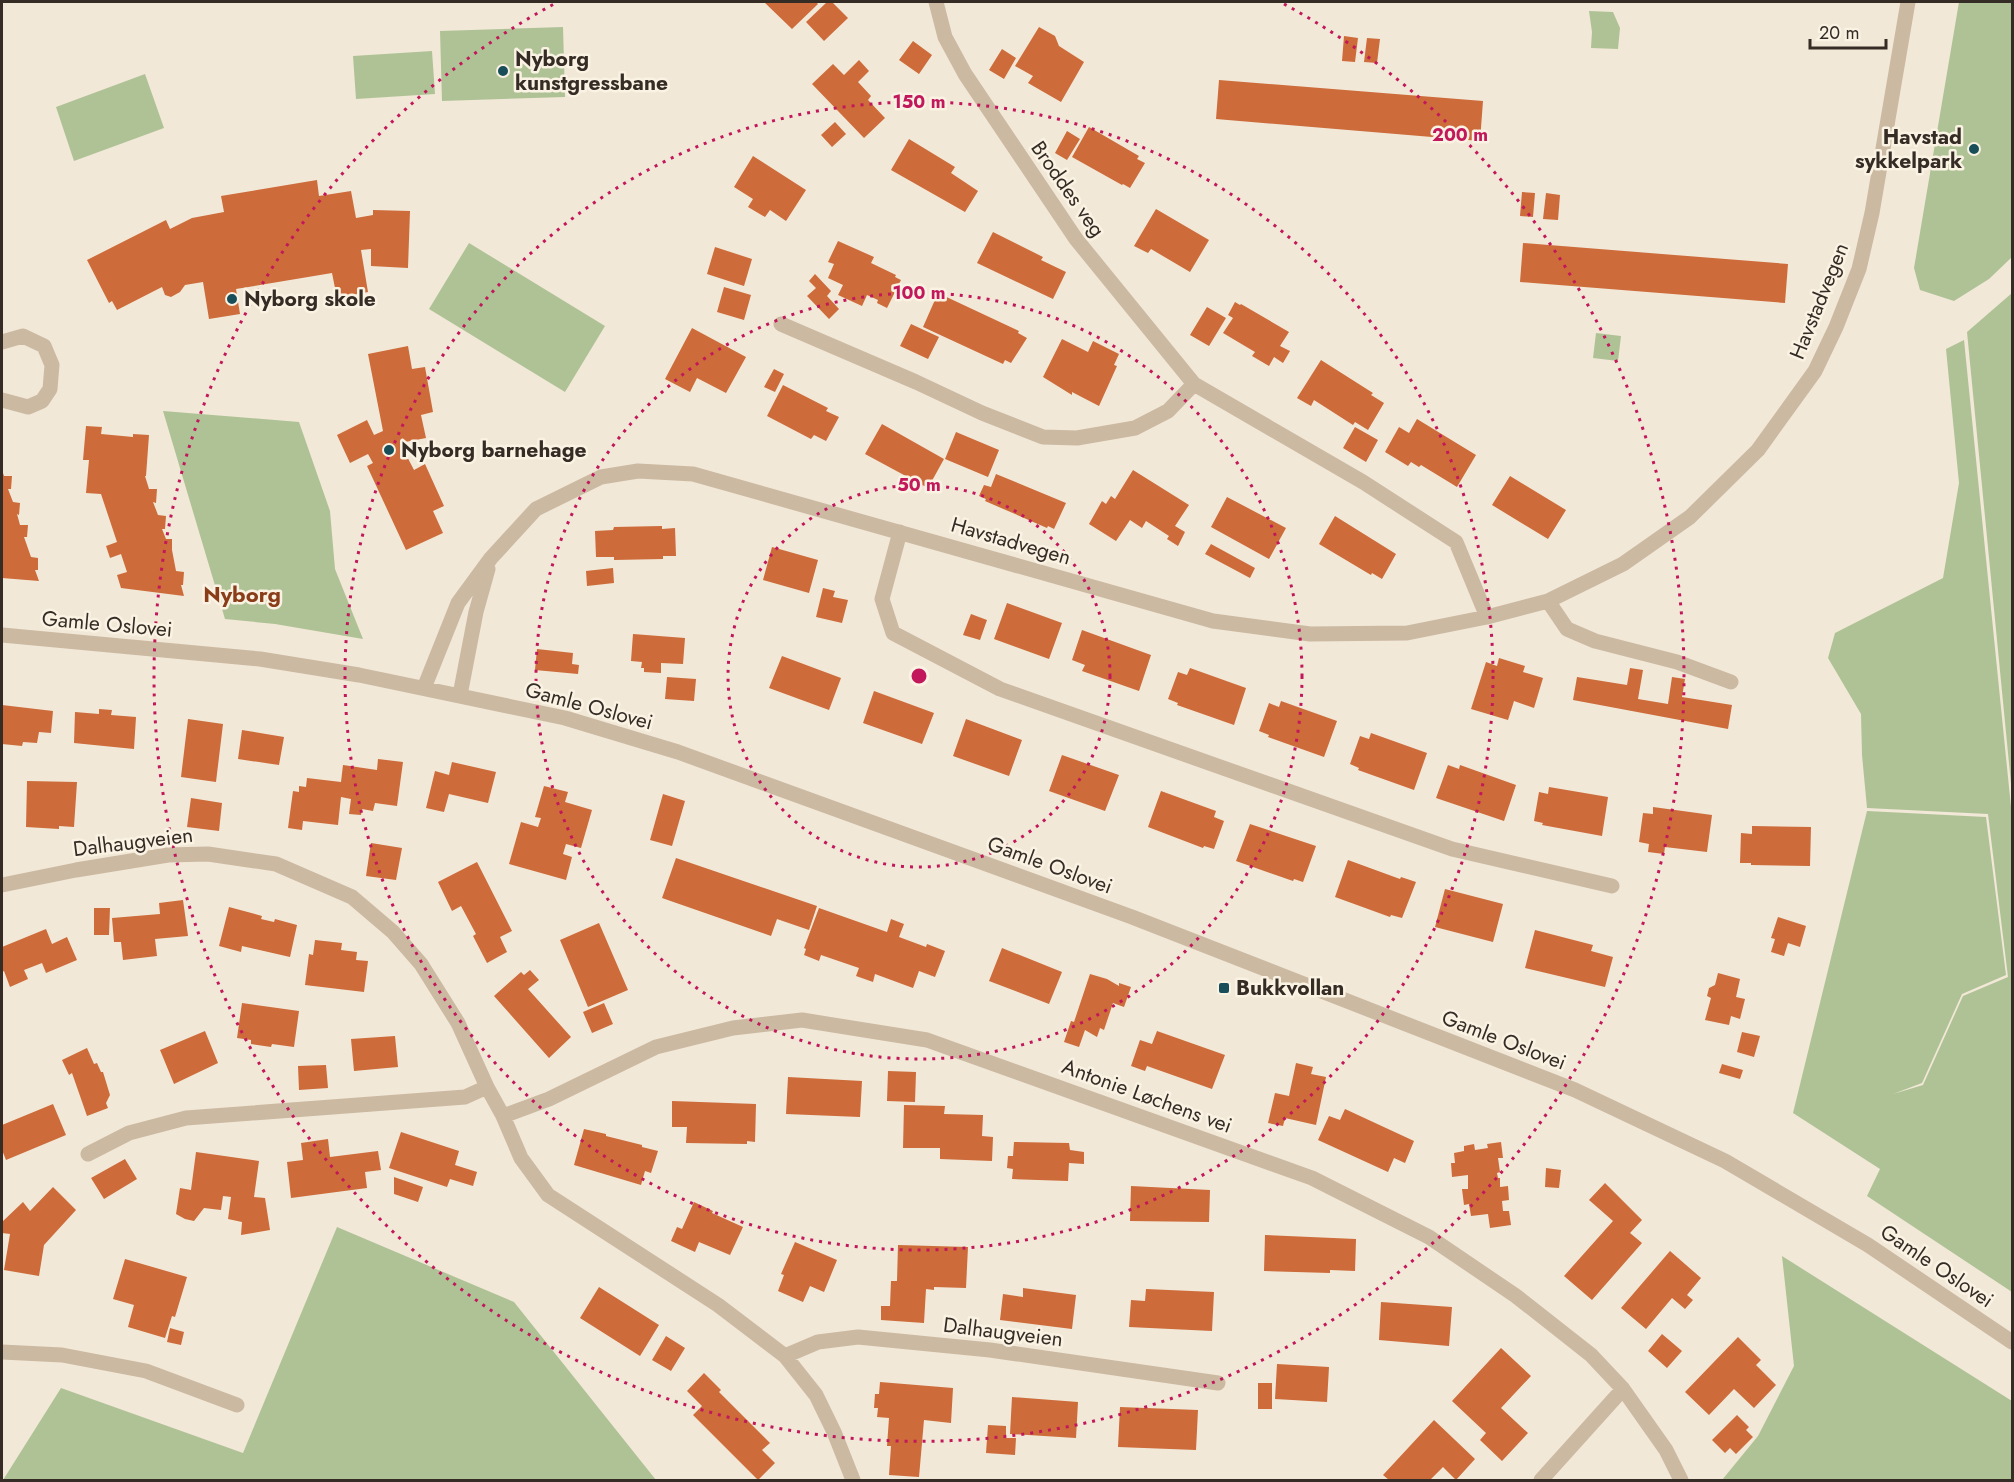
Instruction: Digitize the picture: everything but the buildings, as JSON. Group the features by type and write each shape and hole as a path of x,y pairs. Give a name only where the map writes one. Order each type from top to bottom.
{"street":[{"name":"Broddes veg","path":"936,2 945,37 965,74 1076,239 1194,384 1363,482 1456,542 1487,617"},
{"name":"Havstadvegen","path":"424,688 458,603 490,558 536,509 601,477 638,471 693,474 1213,621 1310,634 1407,633 1487,617 1548,601 1623,564 1690,517 1758,450 1815,371 1836,327 1859,269 1872,213 1908,2"},
{"path":"781,324 982,413 1043,437 1077,438 1135,428 1168,411 1194,384"},
{"path":"2,342 23,336 44,346 52,365 50,389 42,401 28,407 2,400"},
{"path":"900,532 882,599 893,633 1000,689 1452,849 1612,886"},
{"name":"Havstadvegen","path":"460,695 476,612 490,558"},
{"path":"1548,601 1567,630 1595,641 1677,662 1731,682"},
{"name":"Gamle Oslovei","path":"2,635 261,659 359,675 565,718 678,752 1132,917 1575,1090 1725,1161 1868,1245 2013,1342"},
{"name":"Dalhaugveien","path":"2,885 168,855 208,854 276,864 352,897 393,932 421,964 458,1023 521,1158 548,1195 718,1305 785,1356 816,1395 853,1480"},
{"name":"Antonie Løchens vei","path":"503,1116 549,1099 656,1047 733,1028 802,1020 927,1040 1312,1178 1429,1237 1506,1289 1591,1354 1623,1389 1666,1450 1681,1480"},
{"path":"88,1154 129,1133 186,1118 465,1097 487,1087"},
{"name":"Dalhaugveien","path":"785,1356 818,1342 858,1337 990,1350 1218,1383"},
{"path":"2,1352 62,1355 146,1371 237,1405"},
{"path":"1541,1480 1623,1389"}],"green space":[{"name":"Havstad sykkelpark","path":"1959,2 2012,2 2012,257 1989,279 1954,301 1920,290 1914,268"},
{"path":"1589,11 1613,12 1620,28 1618,49 1591,48 1592,32"},
{"name":"Nyborg kunstgressbane","path":"563,27 565,97 442,101 440,31"},
{"path":"432,51 435,94 356,99 353,56"},
{"path":"145,74 164,128 74,161 56,107"},
{"path":"469,243 605,326 565,392 429,309"},
{"path":"2012,293 2012,794 1967,332"},
{"path":"1596,333 1621,336 1618,361 1593,358"},
{"path":"1964,340 2012,817 2012,1292 1867,1196 1880,1169 1793,1113 1867,811 1986,817 2006,975 1962,994 1922,1083 1893,1094 1923,1085 1963,996 2008,977 1988,814 1867,808 1861,714 1828,658 1835,633 1943,578 1959,483 1946,349"},
{"path":"163,411 299,422 330,511 335,569 363,639 275,624 225,619"},
{"path":"337,1227 514,1302 656,1480 3,1480 61,1388 243,1453"},
{"path":"1782,1256 2012,1401 2012,1480 1722,1480 1758,1436 1794,1366"}],"place":[{"name":"Nyborg kunstgressbane","path":"503,71"},
{"name":"Havstad sykkelpark","path":"1974,149"},
{"name":"Nyborg skole","path":"232,299"},
{"name":"Nyborg barnehage","path":"389,450"},
{"name":"Bukkvollan","path":"1224,988"}],"district":[{"name":"Nyborg","path":"242,594"}]}
